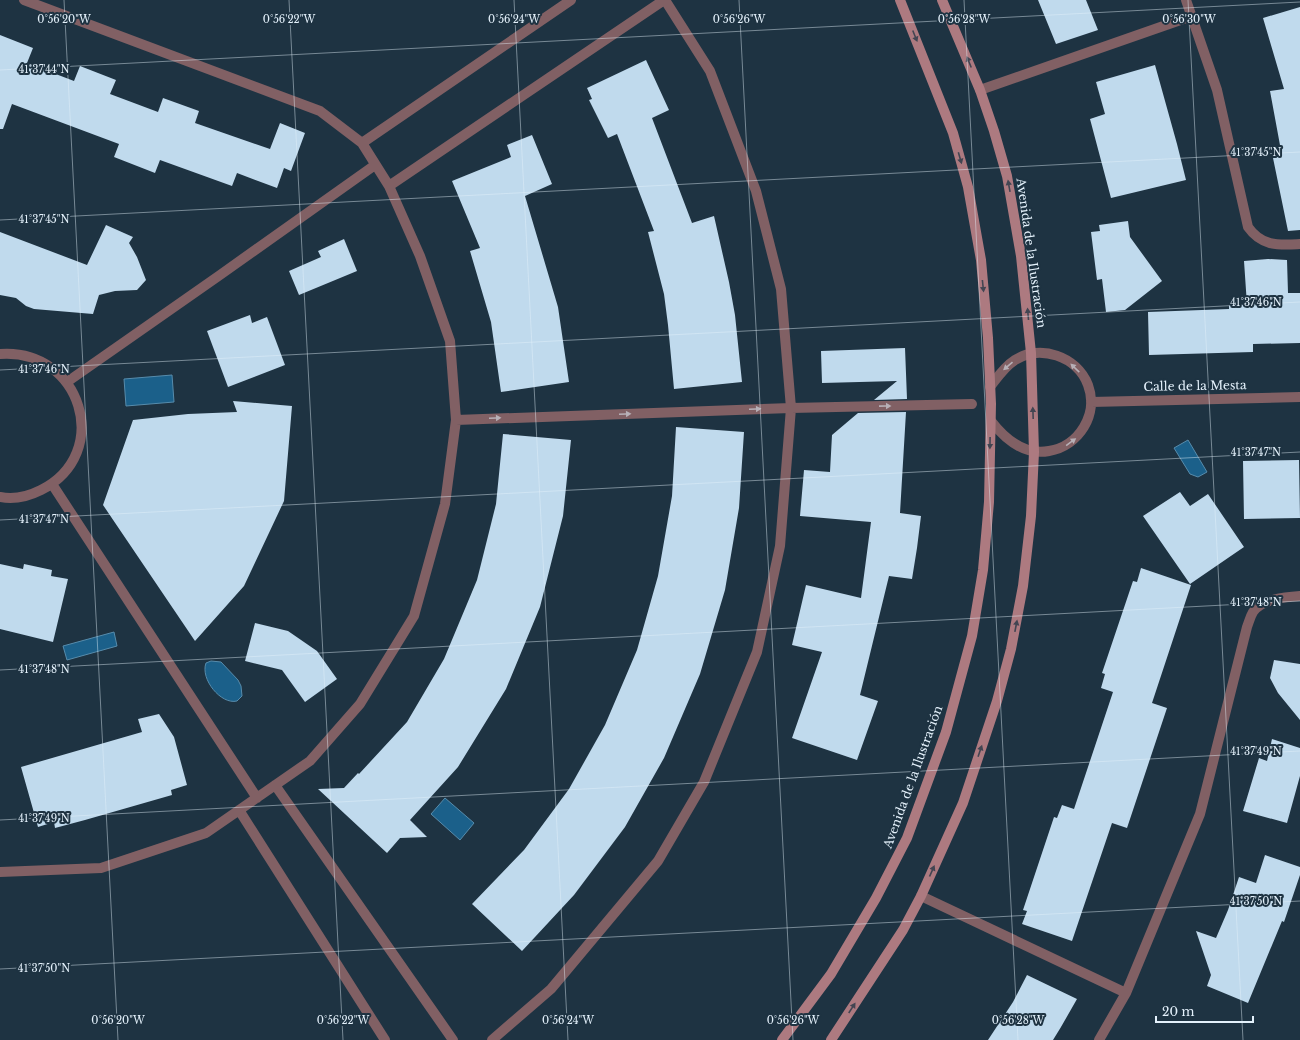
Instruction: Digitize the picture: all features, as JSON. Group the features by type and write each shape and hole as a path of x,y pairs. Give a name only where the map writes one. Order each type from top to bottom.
{"street":[{"path":"0,872 101,868 206,833 310,761 360,704 414,616 445,504 456,420 450,341 420,256 389,186 362,143 320,111 24,0"},
{"path":"362,143 571,0"},
{"path":"389,186 664,0 710,71 756,191 781,289 790,408 780,546 757,652 704,782 658,861 551,989 492,1040"},
{"name":"Avenida de la Ilustración","path":"782,1040 831,974 876,898 907,838 946,732 972,636 983,570 989,502 991,421 988,338 981,260 968,187 953,133 900,0"},
{"name":"Avenida de la Ilustración","path":"830,1040 903,930 921,896 963,803 997,701 1011,649 1023,586 1031,516 1034,452 1031,353 1021,256 1007,176 980,90 942,0"},
{"path":"1186,0 1217,90 1248,228 1254,235 1268,243 1277,245 1300,244"},
{"path":"980,90 1192,16"},
{"path":"67,382 220,276 375,165"},
{"path":"0,354 13,353 34,358 52,367 67,382 78,402 82,425 79,448 68,468 52,484 31,495 7,499 0,498"},
{"path":"990,387 1002,372 1015,360 1031,353 1048,353 1065,358 1079,370 1088,385 1091,402 1089,416 1083,429 1074,440 1062,448 1048,452 1034,452 1021,448 1009,441 991,421"},
{"name":"Calle de la Mesta","path":"1091,402 1300,397"},
{"path":"456,420 790,408 972,404"},
{"path":"52,484 257,798"},
{"path":"1099,1040 1126,993 1200,814 1247,627 1252,613 1262,605 1275,600 1300,596"},
{"path":"275,785 453,1040"},
{"path":"239,810 385,1040"},
{"path":"921,896 1126,993"}],"water":[{"path":"172,375 174,402 126,406 124,379"},
{"path":"1188,440 1207,472 1198,477 1190,474 1174,448"},
{"path":"114,632 117,646 67,660 63,646"},
{"path":"211,661 221,662 238,680 241,686 242,696 237,701 225,699 213,690 206,676 205,669 206,663"},
{"path":"445,798 474,823 460,840 431,814"}],"building":[{"path":"1038,0 1086,0 1098,30 1056,44"},
{"path":"1300,7 1300,230 1288,231 1273,158 1282,156 1270,91 1284,89 1263,18"},
{"path":"0,35 33,48 27,63 74,81 80,66 116,80 110,94 158,112 163,98 199,111 195,123 270,149 280,123 305,133 291,171 284,168 277,188 237,173 232,186 160,160 155,173 114,157 119,144 12,104 3,129 0,129"},
{"path":"646,60 669,110 652,118 692,223 714,216 735,315 742,382 674,389 664,294 648,232 654,231 617,134 608,138 589,100 592,99 587,88"},
{"path":"1155,65 1186,180 1111,198 1090,119 1105,114 1096,82"},
{"path":"532,135 552,184 525,196 558,307 569,382 501,392 491,322 470,251 480,248 452,181 511,157 507,145"},
{"path":"1128,221 1130,237 1162,281 1125,310 1106,312 1102,279 1097,280 1091,232 1100,231 1099,225"},
{"path":"106,225 133,237 129,243 137,257 146,280 137,290 115,291 99,295 93,314 34,309 26,306 16,298 0,295 0,232 87,265"},
{"path":"344,239 357,271 299,295 289,271 321,257 318,251"},
{"path":"1268,259 1287,260 1288,293 1300,293 1300,343 1253,344 1253,352 1149,355 1148,312 1229,309 1229,305 1247,305 1244,261"},
{"path":"250,315 252,323 267,317 285,365 228,387 207,331"},
{"path":"905,348 907,399 874,400 897,381 822,383 821,351"},
{"path":"233,401 292,406 284,501 244,586 195,641 103,505 133,420 188,414 237,412"},
{"path":"906,412 900,513 921,516 917,548 912,579 889,576 860,695 878,701 857,760 792,738 822,652 792,645 806,585 861,598 871,522 800,516 804,470 830,472 832,435 858,413"},
{"path":"676,427 744,432 739,508 725,590 700,674 664,758 625,827 574,895 522,951 472,904 524,850 569,789 605,725 637,650 658,576 672,496"},
{"path":"503,434 571,440 563,516 540,607 506,689 458,767 410,820 427,837 400,838 387,853 318,789 344,788 358,773 359,774 407,722 444,659 477,580 496,504"},
{"path":"1299,460 1300,518 1244,519 1243,461"},
{"path":"1180,492 1190,506 1208,494 1244,547 1190,584 1143,516"},
{"path":"0,564 23,569 24,564 52,570 51,576 68,579 53,642 0,629"},
{"path":"1141,568 1191,585 1152,703 1167,708 1127,828 1112,823 1072,941 1022,924 1027,911 1023,910 1054,817 1057,818 1062,805 1074,809 1113,692 1101,688 1105,674 1102,673 1133,581 1137,582"},
{"path":"255,623 288,631 317,651 337,679 305,702 282,670 245,661"},
{"path":"1274,660 1300,664 1300,720 1278,693 1270,678"},
{"path":"159,714 174,737 187,785 171,790 172,795 85,820 55,828 54,822 38,827 21,767 142,732 138,719"},
{"path":"1272,739 1300,748 1300,776 1287,823 1243,811 1259,758 1267,761"},
{"path":"1265,855 1300,867 1300,875 1284,922 1282,921 1248,1003 1207,986 1211,975 1196,931 1216,938 1228,910 1239,877 1256,883"},
{"path":"1027,975 1077,999 1061,1027 1053,1040 988,1040 1013,1002"}]}
